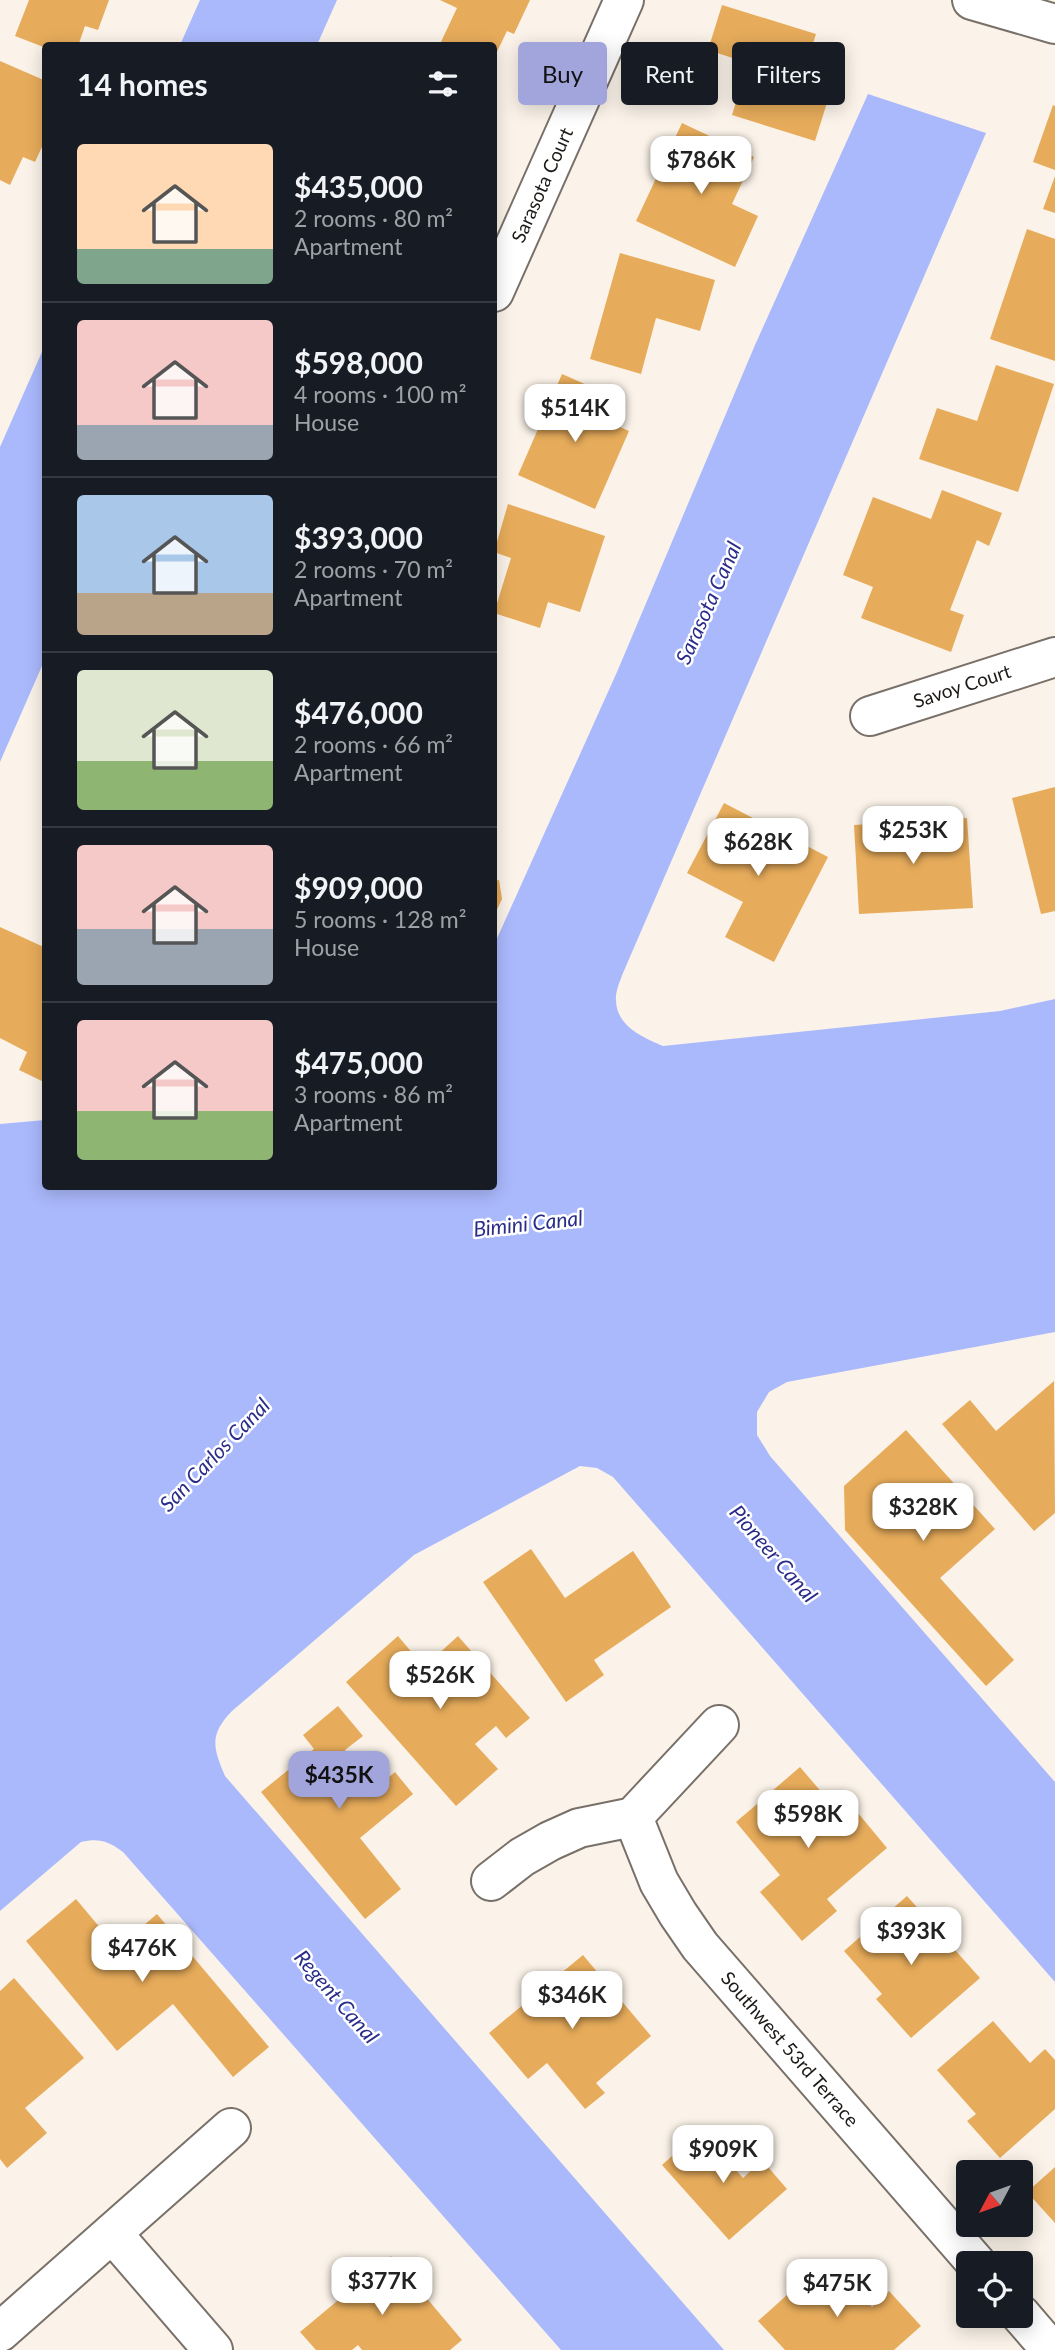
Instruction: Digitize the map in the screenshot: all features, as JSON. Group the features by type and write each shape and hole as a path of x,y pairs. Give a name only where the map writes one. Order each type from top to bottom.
{"street":[{"name":"Sarasota Court","path":"497,285 624,0"},
{"path":"972,0 1055,24"},
{"name":"Savoy Court","path":"870,716 1055,656"},
{"path":"491,1881 522,1857 550,1841 579,1828 633,1817 719,1725"},
{"name":"Southwest 53rd Terrace","path":"633,1817 659,1882 700,1946 966,2251"},
{"path":"0,2332 231,2128"},
{"path":"112,2233 213,2350"},
{"path":"1032,2328 1052,2350"}],"water":[{"path":"200,0 337,0 318,42 181,42"},
{"path":"868,94 986,133 623,973 616,1001 617,1010 632,1030 663,1046 1000,1011 1055,999 1055,1332 787,1382 769,1392 757,1412 757,1435 770,1456 1055,1782 1055,1982 613,1477 597,1468 580,1466 414,1555 232,1711 217,1734 216,1749 225,1776 724,2350 561,2350 123,1852 103,1841 81,1842 0,1911 0,1124 42,1120 42,1190 497,1190 497,938 617,672 755,345"},
{"path":"42,352 42,666 0,762 0,447"}],"building":[{"path":"29,0 109,0 98,30 85,26 79,42 42,42 42,46 15,36"},
{"path":"440,0 530,0 514,34 507,31 497,52 497,42 441,42 457,8"},
{"path":"722,5 816,34 813,42 732,42 732,58 718,53 718,42 710,42"},
{"path":"0,61 42,79 42,147 35,162 23,157 10,185 0,180"},
{"path":"735,105 826,105 815,141 732,115"},
{"path":"1053,105 1055,106 1055,170 1033,162"},
{"path":"682,123 754,157 732,204 758,216 735,267 636,221"},
{"path":"1055,176 1055,213 1043,209"},
{"path":"1027,229 1055,239 1055,361 990,339"},
{"path":"620,253 715,280 700,331 656,318 641,374 590,359"},
{"path":"996,365 1054,384 1018,492 919,459 937,408 977,421"},
{"path":"562,374 612,396 602,419 629,431 595,509 518,475"},
{"path":"942,490 1002,513 989,546 977,540 950,610 964,615 951,652 861,618 873,587 843,575 873,497 931,519"},
{"path":"508,504 605,536 580,612 548,602 540,628 497,614 497,603 511,558 497,553 497,542"},
{"path":"1055,787 1055,911 1041,914 1012,798"},
{"path":"724,803 828,857 774,962 725,937 743,902 687,873"},
{"path":"967,818 973,908 859,914 854,825"},
{"path":"497,880 502,899 497,910"},
{"path":"0,927 42,946 42,1081 19,1070 27,1052 0,1038"},
{"path":"1054,1381 1055,1513 1034,1531 942,1424 970,1400 996,1431"},
{"path":"906,1430 995,1529 940,1578 1014,1660 986,1686 845,1530 844,1486"},
{"path":"531,1549 565,1598 633,1551 671,1607 594,1660 604,1675 566,1702 483,1582"},
{"path":"398,1636 424,1667 458,1636 530,1718 506,1738 496,1726 475,1744 498,1769 456,1806 346,1682"},
{"path":"338,1706 363,1736 345,1750 376,1788 395,1772 413,1794 360,1838 401,1889 365,1919 261,1792 314,1749 303,1735"},
{"path":"800,1767 842,1816 853,1807 887,1848 827,1899 837,1911 802,1941 760,1892 780,1875 736,1822"},
{"path":"907,1896 980,1978 911,2038 876,1999 882,1994 844,1951"},
{"path":"76,1899 117,1948 157,1914 269,2047 233,2077 173,2004 117,2051 26,1941"},
{"path":"583,1955 651,2036 596,2083 605,2093 585,2109 547,2063 528,2079 489,2033"},
{"path":"14,1978 84,2058 25,2108 47,2133 7,2168 0,2159 0,1991"},
{"path":"993,2021 1030,2063 1045,2049 1055,2060 1055,2109 1000,2158 967,2121 976,2114 937,2070"},
{"path":"701,2130 743,2178 762,2160 787,2189 729,2240 662,2165"},
{"path":"1055,2167 1055,2223 1033,2199 1033,2187"},
{"path":"391,2256 462,2340 450,2350 362,2350 358,2345 352,2350 316,2350 300,2332"},
{"path":"818,2267 840,2292 850,2282 872,2307 889,2291 921,2326 894,2350 785,2350 758,2321"}],"water label":[{"name":"Sarasota Canal","path":"709,603"},
{"name":"Bimini Canal","path":"528,1224"},
{"name":"San Carlos Canal","path":"215,1455"},
{"name":"Pioneer Canal","path":"773,1554"},
{"name":"Regent Canal","path":"336,1997"}]}
